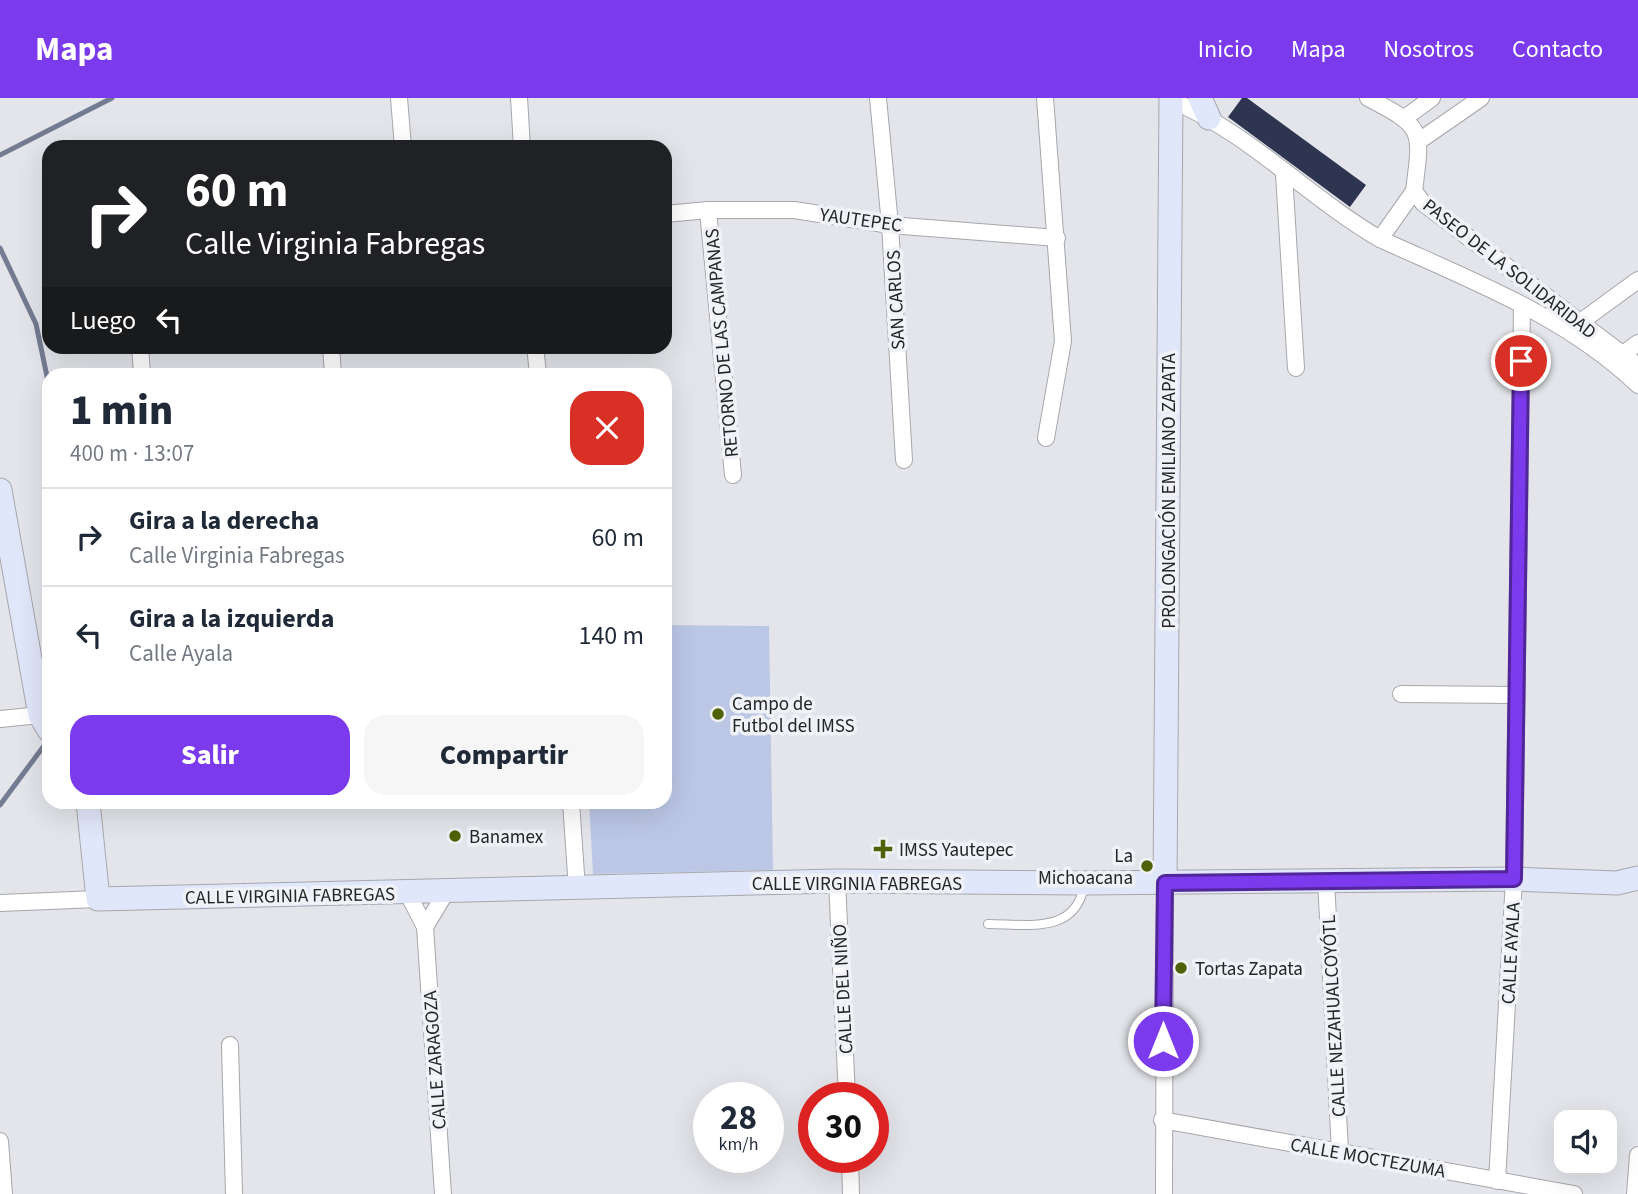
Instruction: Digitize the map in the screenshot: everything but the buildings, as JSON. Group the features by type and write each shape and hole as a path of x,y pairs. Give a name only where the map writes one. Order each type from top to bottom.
{"main road":[{"name":"PROLONGACIÓN EMILIANO ZAPATA","path":"1165,883 1171,99"},
{"path":"0,490 42,710"},
{"path":"89,809 98,899"},
{"name":"CALLE VIRGINIA FABREGAS","path":"98,899 837,881 1165,883 1514,879 1627,881 1638,895"}],"street":[{"path":"399,98 402,140"},
{"path":"519,98 522,140"},
{"name":"SAN CARLOS","path":"878,98 890,225 904,460"},
{"path":"1045,98 1063,341 1046,438"},
{"path":"1368,98 1406,117 1419,141 1481,98"},
{"path":"1406,117 1432,98"},
{"name":"PASEO DE LA SOLIDARIDAD","path":"1171,99 1205,108 1284,174 1380,239 1522,305 1603,339 1638,385"},
{"name":"PASEO DE LA SOLIDARIDAD","path":"1419,141 1413,191 1423,203 1618,358"},
{"path":"1284,174 1296,368"},
{"path":"1380,239 1413,191"},
{"name":"YAUTEPEC","path":"672,213 708,210 794,210 890,225 1057,238"},
{"name":"RETORNO DE LAS CAMPANAS","path":"708,210 733,475"},
{"path":"1576,326 1638,280"},
{"name":"CALLE AYALA","path":"1497,1181 1514,879 1522,305"},
{"path":"1618,358 1638,343"},
{"path":"1618,358 1638,366"},
{"path":"1401,694 1515,695"},
{"path":"0,719 42,725"},
{"path":"571,809 577,889"},
{"name":"CALLE NEZAHUALCOYÓTL","path":"1326,880 1340,1152"},
{"name":"CALLE DEL NIÑO","path":"837,881 846,1082"},
{"path":"1164,1194 1162,1120 1165,883"},
{"name":"CALLE ZARAGOZA","path":"407,892 425,927 443,1194"},
{"path":"425,927 446,892"},
{"path":"0,903 98,899"},
{"path":"230,1045 234,1194"},
{"name":"CALLE MOCTEZUMA","path":"1162,1120 1574,1194"},
{"path":"0,1141 4,1194"},
{"path":"1635,1194 1638,1155"},
{"path":"850,1173 851,1194"}],"lane":[{"path":"988,924 1051,923 1072,914 1081,901 1085,883"}],"shaded area":[{"name":"Campo de Futbol del IMSS","path":"672,625 769,626 773,870 593,874 589,809 672,809"}],"waterway":[{"path":"0,155 112,98"},
{"path":"0,248 36,324 42,353"},
{"path":"42,354 45,368"},
{"path":"0,805 42,748"}],"place":[{"name":"Campo de Futbol del IMSS","path":"718,714"},
{"name":"Banamex","path":"455,836"},
{"name":"IMSS Yautepec","path":"883,849"},
{"name":"La Michoacana","path":"1147,866"},
{"name":"Tortas Zapata","path":"1181,968"}],"route":[{"path":"1163,1041 1165,883 1514,879 1521,361"}]}
